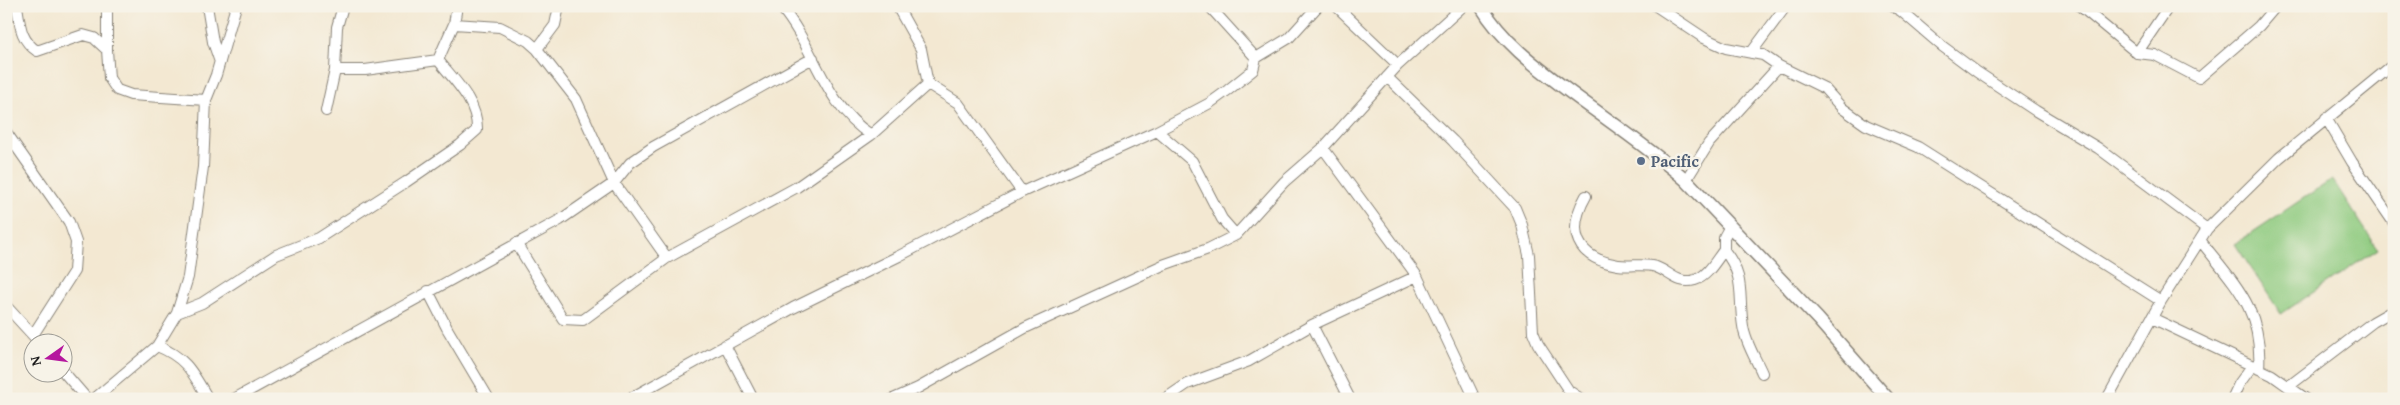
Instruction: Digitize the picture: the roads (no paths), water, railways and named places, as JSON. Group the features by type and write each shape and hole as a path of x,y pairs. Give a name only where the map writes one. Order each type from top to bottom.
{"main road":[{"path":"1481,6 1504,36 1534,65 1664,161 1686,180 1888,399"}],"street":[{"path":"17,6 22,36 28,45 37,51 84,36 94,38 107,50"},
{"path":"107,6 109,78 117,90 131,95 206,100"},
{"path":"207,6 213,42 220,62"},
{"path":"94,399 157,346 177,313 188,277 202,176 206,100 220,62 236,6"},
{"path":"326,111 335,70 337,27 343,6"},
{"path":"438,60 454,24 457,6"},
{"path":"537,49 555,25 559,6"},
{"path":"780,6 792,20 813,58 820,76 842,110 856,125 871,135"},
{"path":"897,6 921,49 928,84 958,103 1022,192"},
{"path":"1209,6 1256,58"},
{"path":"629,399 793,308 899,256 1022,192 1157,130 1210,103 1253,70 1256,58 1289,38 1318,6"},
{"path":"1336,6 1398,65"},
{"path":"893,399 918,388 1025,328 1163,265 1208,249 1236,235 1284,182 1324,148 1398,65 1463,6"},
{"path":"1656,6 1704,38 1726,48 1763,55 1780,66 1824,88 1842,108 1866,125 1918,147 2161,301"},
{"path":"1751,53 1786,6"},
{"path":"2080,6 2137,53 2155,55 2199,78 2259,26 2276,6"},
{"path":"2137,53 2169,6"},
{"path":"1899,8 1942,46 1977,72 2036,111 2098,148 2207,229"},
{"path":"454,24 500,27 528,41 537,49 576,99 614,183 667,258"},
{"path":"234,399 560,220 614,183 630,163 653,147 813,58"},
{"path":"335,70 365,70 438,60"},
{"path":"177,313 202,303 276,255 319,238 406,182 460,145 477,130 477,118 469,100 438,60"},
{"path":"2107,399 2161,301 2207,229 2279,158 2394,64"},
{"path":"1686,180 1709,143 1780,66"},
{"path":"1387,77 1453,141 1515,208 1522,225 1529,255 1533,332 1538,344 1569,392 1581,399"},
{"path":"516,243 563,320 583,320 667,258 797,187 871,135 928,84"},
{"path":"2326,118 2352,162 2394,223"},
{"path":"1157,130 1192,161 1222,219 1236,235"},
{"path":"6,132 69,222 76,242 74,271 40,332"},
{"path":"1324,148 1417,276 1475,399"},
{"path":"1586,196 1577,210 1575,231 1582,248 1589,256 1617,265 1656,267 1672,278 1692,281 1701,278 1724,250"},
{"path":"1730,226 1724,237 1724,250 1739,274 1742,292 1743,328 1762,373"},
{"path":"2200,240 2243,295 2257,327 2261,348 2256,368 2239,384 2232,399"},
{"path":"1165,399 1187,384 1249,361 1312,325 1417,276"},
{"path":"428,291 448,330 489,399"},
{"path":"6,306 30,332"},
{"path":"2289,386 2373,322 2394,310"},
{"path":"2152,318 2256,368 2289,386 2306,399"},
{"path":"1312,325 1350,399"},
{"path":"725,345 753,399"},
{"path":"157,346 174,353 188,365 207,397 212,399"},
{"path":"72,382 87,399"}],"place":[{"name":"Pacific","path":"1641,161"}]}
